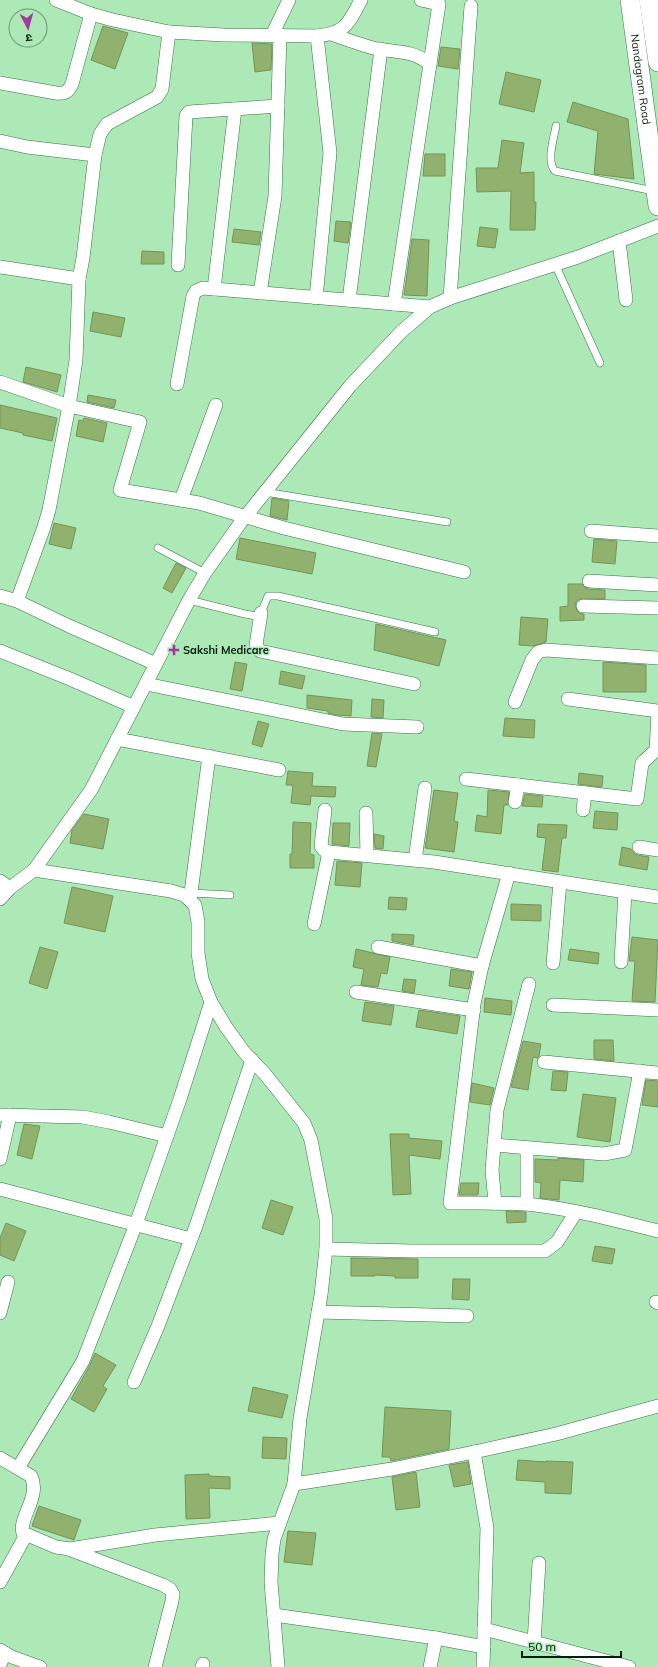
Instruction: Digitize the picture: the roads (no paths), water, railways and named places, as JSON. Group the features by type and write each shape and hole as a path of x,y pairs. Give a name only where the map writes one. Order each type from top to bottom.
{"street":[{"path":"56,0 92,14 113,20 169,32 317,36 340,31 348,23 362,0"},
{"path":"260,293 275,196 278,106 276,35 289,0"},
{"path":"394,304 439,4 421,0"},
{"name":"Nandagram Road","path":"630,0 657,199"},
{"name":"Nandagram Road","path":"649,0 658,62"},
{"path":"450,298 471,6"},
{"path":"0,84 64,94 69,91 92,14"},
{"path":"17,601 47,516 69,406 76,360 79,279 83,258 95,155 100,134 107,124 157,97 162,89 169,32"},
{"path":"331,34 381,49 408,53 420,57 430,64"},
{"path":"316,298 330,152 317,36"},
{"path":"635,40 654,37"},
{"path":"350,300 381,49"},
{"path":"178,266 186,116 189,112 278,106"},
{"path":"214,289 235,109"},
{"path":"0,141 27,147 95,155"},
{"path":"0,899 5,884 34,870 91,790 189,600 205,573 265,492 350,386 401,332 430,307 450,298 554,264 658,226"},
{"path":"619,241 626,300"},
{"path":"0,267 79,279"},
{"path":"177,384 193,296 196,292 203,288 430,307"},
{"path":"0,382 69,406 140,422 120,490 200,503 284,528 464,572"},
{"path":"181,500 216,405"},
{"path":"591,531 658,536"},
{"path":"589,581 658,585"},
{"path":"0,596 17,601 68,626 156,664"},
{"path":"583,606 658,608"},
{"path":"261,613 256,644 260,650 414,684"},
{"path":"515,702 532,660 538,652 546,650 658,658"},
{"path":"0,651 70,679 134,708"},
{"path":"146,684 343,724 417,727"},
{"path":"466,779 636,799 642,763 656,750 658,712 568,699"},
{"path":"117,739 279,770"},
{"path":"208,756 191,897 195,905 198,922 198,953 202,979 211,1002 226,1027 304,1123 311,1140 326,1219 326,1249 318,1312 300,1418 294,1484 279,1523 274,1539 272,1554 271,1582 278,1667"},
{"path":"515,802 518,785"},
{"path":"414,860 425,788"},
{"path":"583,810 585,793"},
{"path":"325,810 321,846 324,850 329,852 414,860 658,896"},
{"path":"366,813 367,855"},
{"path":"639,847 658,850"},
{"path":"314,924 329,852"},
{"path":"34,870 171,891 191,897"},
{"path":"509,873 482,966 474,1010 450,1202 527,1204 576,1212 658,1230"},
{"path":"553,963 560,882"},
{"path":"621,962 625,892"},
{"path":"378,947 482,966"},
{"path":"495,1203 492,1170 497,1110 529,984"},
{"path":"356,992 474,1010"},
{"path":"18,1468 83,1362 136,1224 167,1136 211,1002"},
{"path":"553,1005 658,1010"},
{"path":"134,1382 158,1326 191,1239 252,1060"},
{"path":"544,1062 658,1072"},
{"path":"494,1145 604,1154 625,1150 640,1071"},
{"path":"0,1159 5,1115 82,1117 167,1136"},
{"path":"527,1148 527,1204"},
{"path":"0,1189 191,1239"},
{"path":"326,1249 412,1252 545,1251 557,1242 576,1212"},
{"path":"0,1313 8,1282"},
{"path":"318,1312 467,1316"},
{"path":"294,1484 392,1469 474,1452 556,1434 658,1406"},
{"path":"474,1452 488,1528 483,1667"},
{"path":"0,1458 31,1476 34,1488 22,1529 26,1535 56,1547 70,1549 170,1589 173,1594 172,1601 155,1667"},
{"path":"70,1549 155,1535 279,1523"},
{"path":"0,1582 26,1535"},
{"path":"534,1642 539,1563"},
{"path":"274,1615 436,1638 484,1647"},
{"path":"484,1629 629,1667"},
{"path":"430,1667 436,1638"},
{"path":"2,1656 40,1667"}],"lane":[{"path":"556,126 551,160 552,167 555,171 657,199"},
{"path":"554,264 600,363"},
{"path":"265,492 447,522"},
{"path":"158,548 205,573"},
{"path":"189,600 257,616 261,613 268,596 273,595 435,632"},
{"path":"191,897 230,895"}],"place":[{"name":"Sakshi Medicare","path":"174,650"}]}
